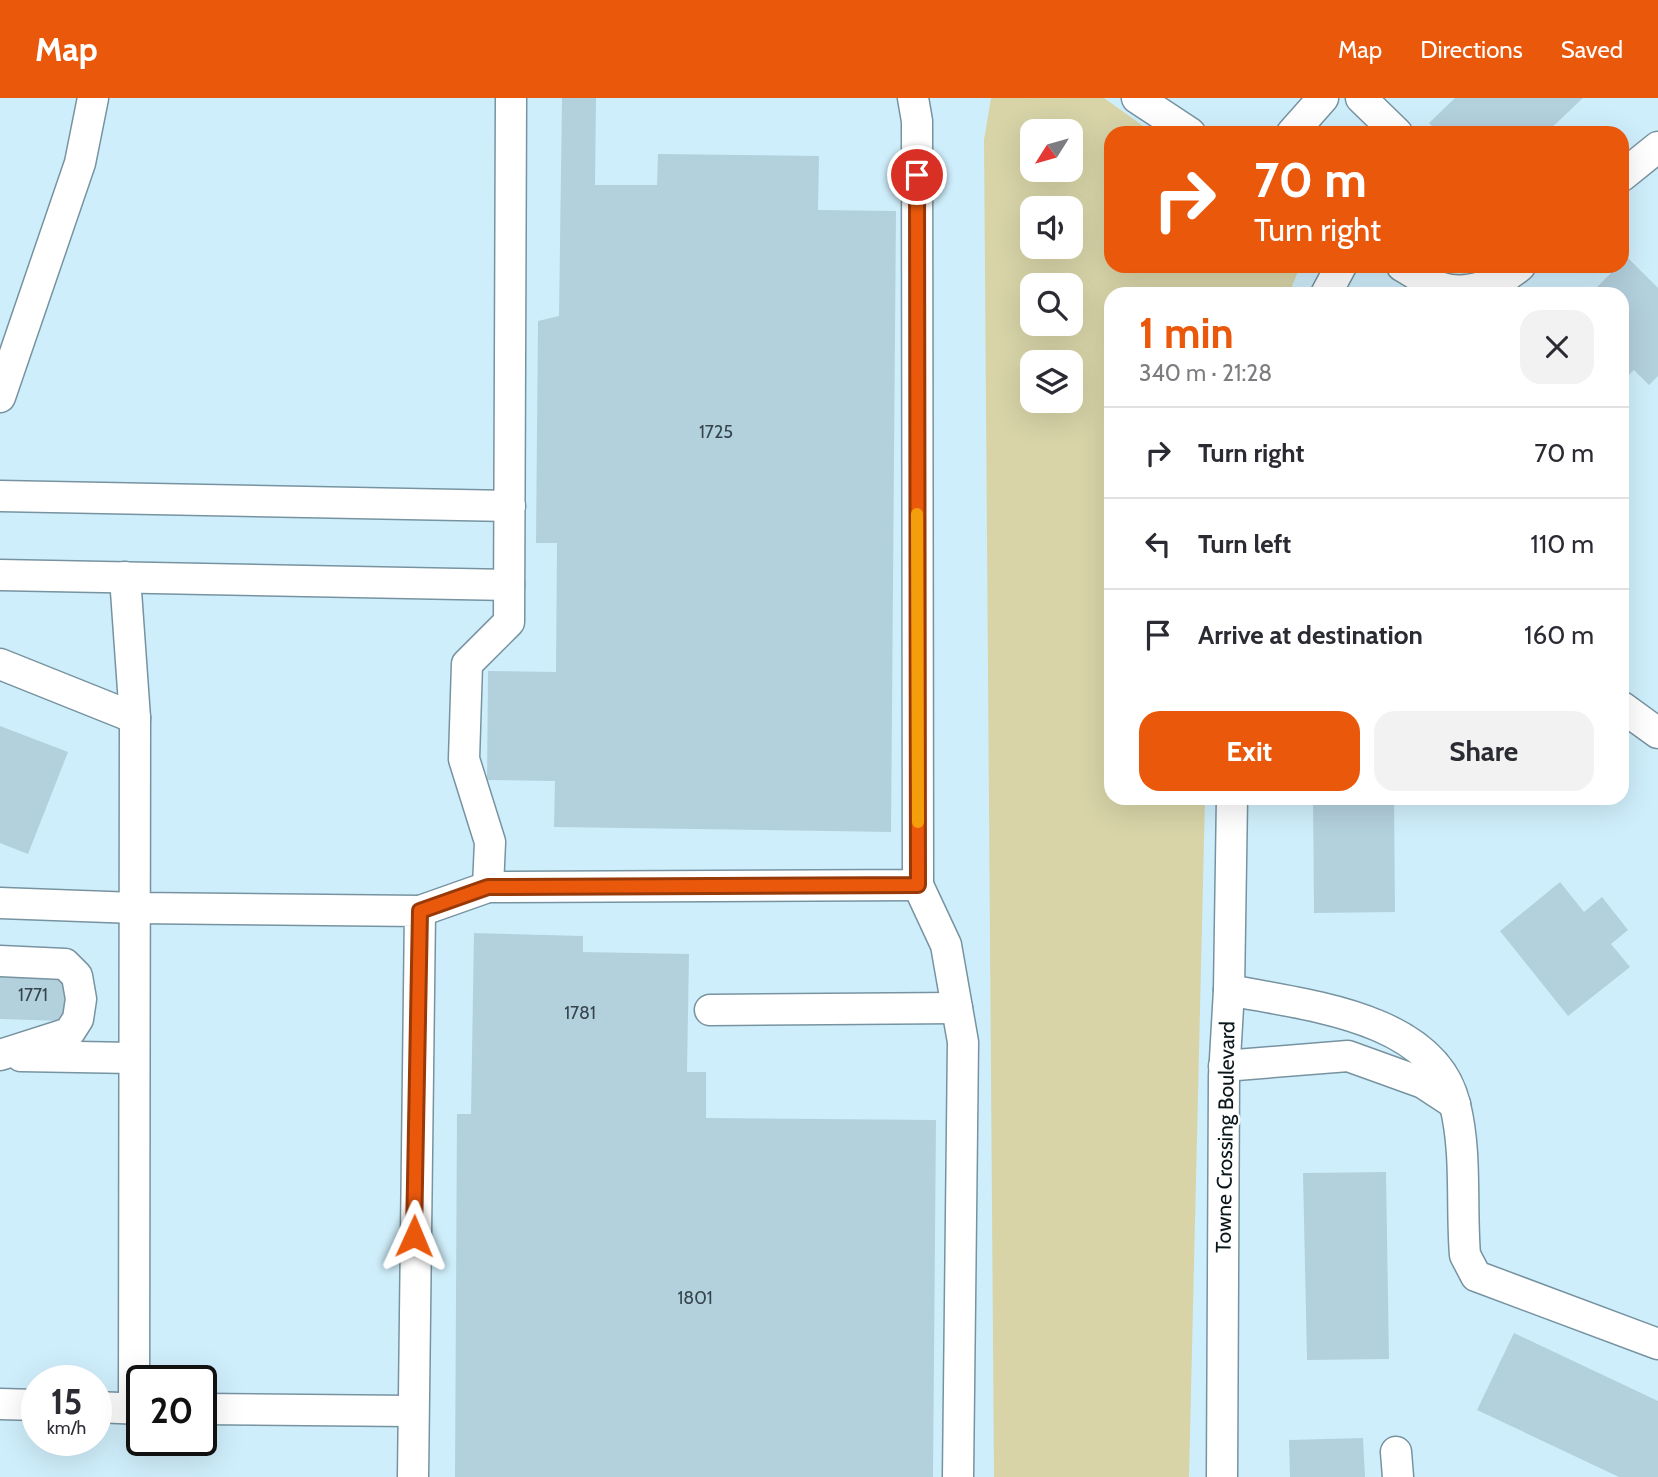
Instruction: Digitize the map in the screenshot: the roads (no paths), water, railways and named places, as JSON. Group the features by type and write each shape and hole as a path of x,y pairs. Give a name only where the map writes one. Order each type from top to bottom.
{"street":[{"path":"0,397 80,163 93,98"},
{"path":"488,887 490,842 464,760 467,664 509,622 511,98"},
{"path":"913,98 917,121 918,885 946,945 963,1042 958,1477"},
{"path":"1137,98 1179,126"},
{"path":"1299,126 1324,98"},
{"path":"1360,98 1390,126"},
{"path":"1629,171 1658,147"},
{"path":"1415,273 1441,287"},
{"path":"1483,287 1512,273"},
{"path":"0,496 510,506"},
{"path":"0,575 509,585"},
{"path":"125,577 135,718 133,1058 137,1365"},
{"path":"0,664 135,718"},
{"path":"1629,712 1658,733"},
{"name":"Towne Crossing Boulevard","path":"1223,1477 1224,1066 1229,990 1231,805"},
{"path":"0,903 135,908 420,911 488,887 918,885"},
{"path":"413,1477 411,1411 420,911"},
{"path":"0,961 65,964 77,976 82,999 78,1019 69,1033 0,1056"},
{"path":"1229,990 1351,1017 1407,1039 1443,1073 1455,1104 1465,1255 1476,1276 1658,1344"},
{"path":"710,1010 957,1008"},
{"path":"1348,1056 1351,1017"},
{"path":"0,1056 133,1058"},
{"path":"1224,1066 1348,1056 1423,1083 1455,1104"},
{"path":"0,1404 21,1405"},
{"path":"217,1409 411,1411"}]}
